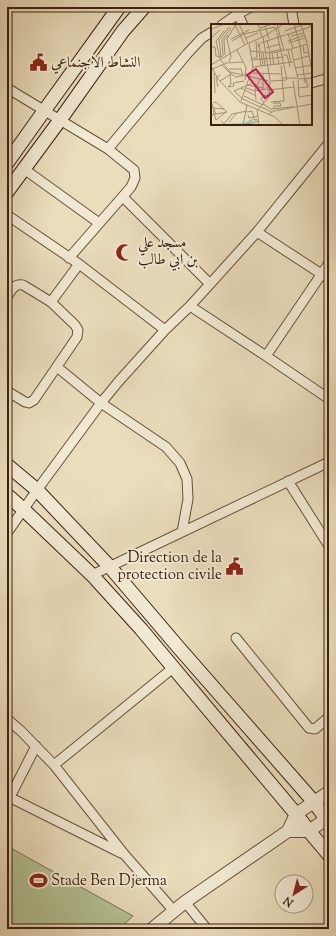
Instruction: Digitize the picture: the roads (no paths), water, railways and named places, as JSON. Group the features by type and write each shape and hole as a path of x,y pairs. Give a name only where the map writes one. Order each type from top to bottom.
{"main road":[{"path":"7,163 119,7"},
{"path":"7,192 123,31 144,7"},
{"path":"7,465 37,490 110,567 328,820"},
{"path":"7,495 92,575 141,629 329,855"}],"street":[{"path":"223,24 251,7"},
{"path":"291,7 294,24"},
{"path":"238,14 243,24"},
{"path":"108,149 186,54 202,38 211,33"},
{"path":"312,83 329,78"},
{"path":"7,88 108,149 134,170 135,178 131,187 69,258"},
{"path":"7,533 101,403 119,381 257,232 328,145"},
{"path":"24,169 99,223"},
{"path":"122,197 210,284"},
{"path":"7,215 79,264 165,330"},
{"path":"257,232 325,276"},
{"path":"266,356 325,276 329,263"},
{"path":"51,302 79,264"},
{"path":"7,297 14,287 19,284 23,285 51,302 75,325 78,330 77,336 34,400 29,403 25,402 7,392"},
{"path":"190,306 329,399"},
{"path":"57,367 101,403 166,447 180,462 187,479 188,499 182,532"},
{"path":"92,575 329,462"},
{"path":"288,481 329,546"},
{"path":"236,638 309,728 315,729 329,717"},
{"path":"54,765 173,668"},
{"path":"7,719 54,765 124,854 174,911"},
{"path":"36,746 9,796 124,854"},
{"path":"152,929 185,902 288,831 296,814 329,792"},
{"path":"288,831 309,831 328,820"},
{"path":"185,902 207,929"}],"place":[{"name":"النشاط الاجنماعي","path":"38,63"},
{"name":"مسجد علي بن ابي طالب","path":"125,252"},
{"name":"Direction de la protection civile","path":"235,567"},
{"name":"Stade Ben Djerma","path":"38,881"}]}
